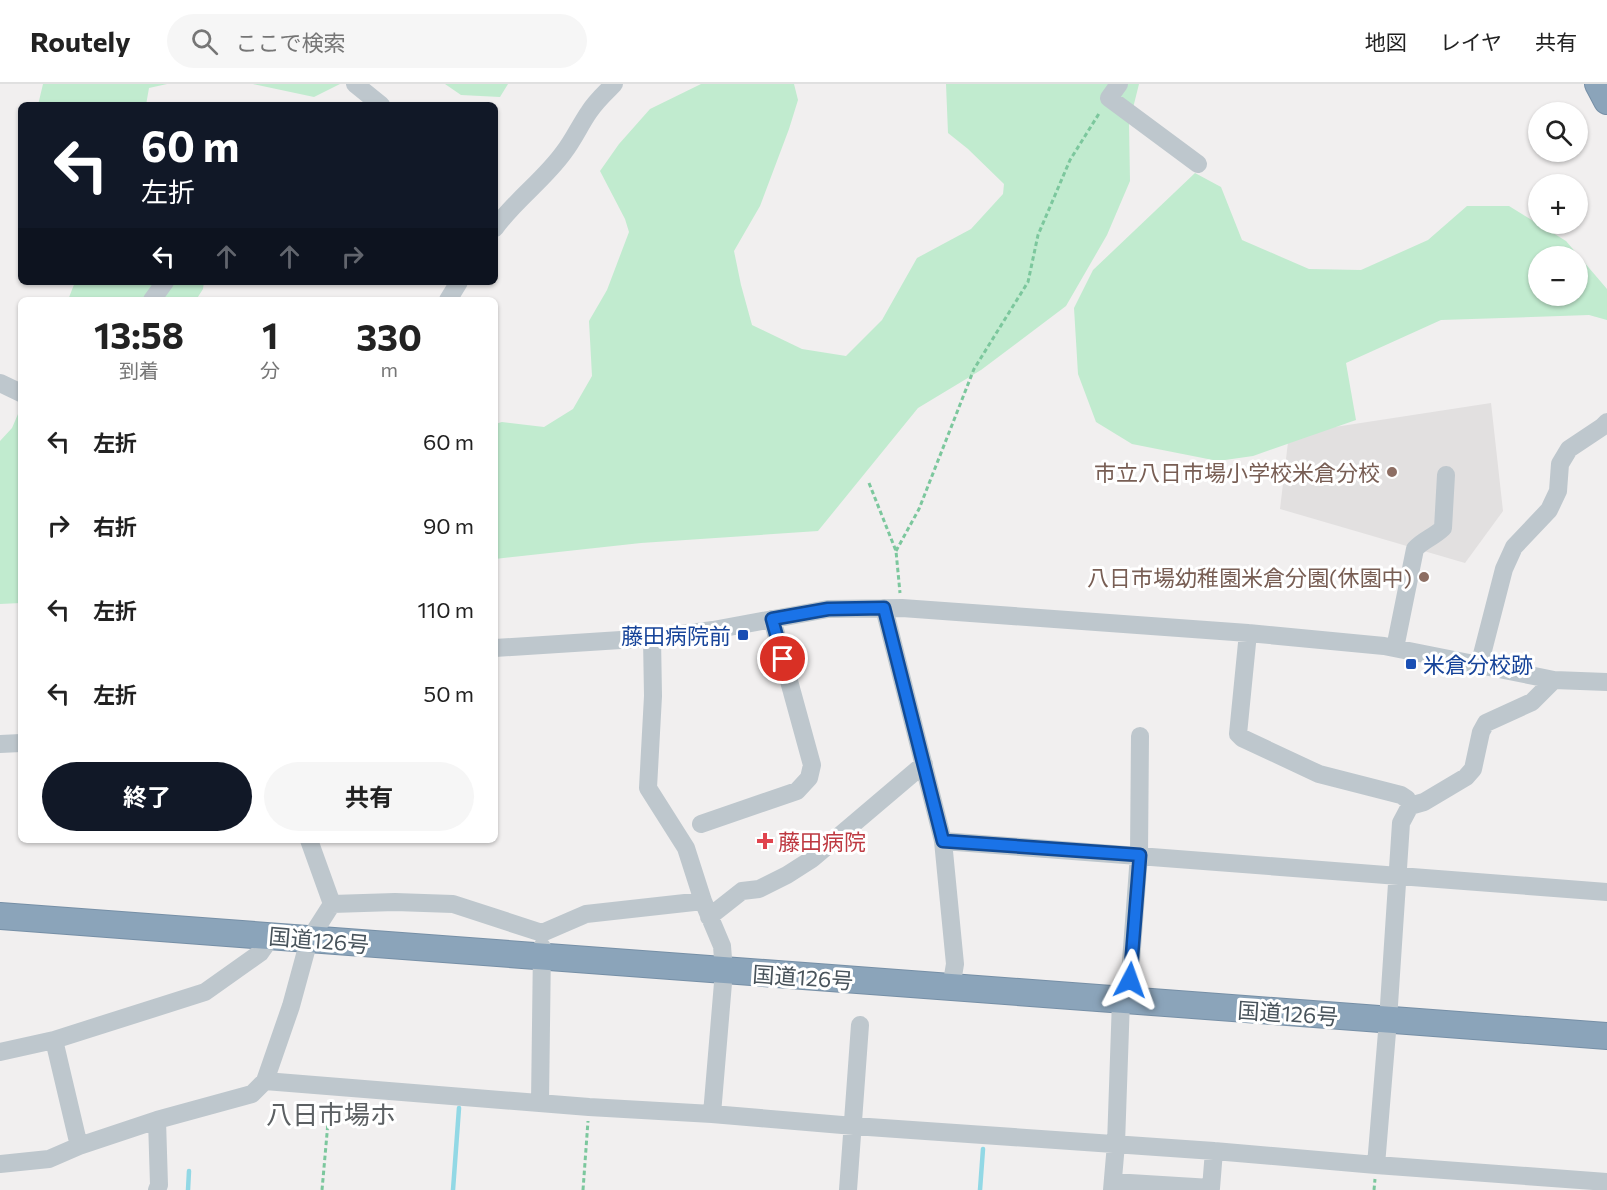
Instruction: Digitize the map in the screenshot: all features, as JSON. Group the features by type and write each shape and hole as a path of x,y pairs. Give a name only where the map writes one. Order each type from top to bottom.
{"highway":[{"path":"1598,84 1607,101"},
{"name":"国道126号","path":"0,916 309,940 542,945 724,971 1388,1020 1559,1040 1607,1036"}],"street":[{"path":"355,84 377,102"},
{"path":"498,218 550,170 565,151 588,113 614,84"},
{"path":"1114,91 1198,164"},
{"path":"0,383 18,392"},
{"path":"1479,666 1504,569 1514,548 1549,510 1558,490 1560,464 1569,449 1602,428 1607,422"},
{"path":"1395,648 1415,549 1420,542 1435,536 1443,528 1446,475"},
{"path":"893,608 924,764 943,841 955,964 951,988"},
{"path":"498,648 652,638 713,630 828,609 893,608 1248,633 1395,648 1554,680 1607,682"},
{"path":"702,824 797,790 808,777 812,765 772,619"},
{"path":"1248,633 1238,734 1242,738 1319,774 1401,795 1407,799 1410,806"},
{"path":"652,638 653,696 648,788 686,848 706,909 722,946 724,971 712,1114"},
{"path":"1376,1165 1401,823 1410,806 1424,802 1466,777 1473,770 1480,732 1486,723 1532,702 1554,680"},
{"path":"1140,736 1140,855 1124,1001 1112,1186 1211,1188 1214,1150"},
{"path":"0,744 18,743"},
{"path":"542,945 586,914 706,909 742,891 759,889 788,875 813,859 924,764"},
{"path":"943,841 1607,892"},
{"path":"310,843 332,904"},
{"path":"332,904 395,902 453,904 542,945"},
{"path":"0,1164 49,1159 158,1120 252,1094 265,1081 291,1006 309,940 332,904"},
{"path":"0,1053 54,1040 205,992 260,953 272,936"},
{"path":"540,1103 542,945"},
{"path":"848,1190 860,1025"},
{"path":"54,1040 80,1146"},
{"path":"265,1081 589,1107 1214,1150 1376,1165 1607,1182"},
{"path":"157,1190 159,1185 158,1120"}],"path":[{"path":"896,551 919,509 974,369 1028,282 1038,235 1070,160 1114,91"},
{"path":"869,483 896,551 893,608"},
{"path":"322,1190 332,1086"},
{"path":"584,1190 589,1107"}],"shaded area":[{"name":"市立八日市場小学校米倉分校","path":"1491,403 1503,511 1465,563 1280,509 1289,434"}],"green space":[{"path":"43,84 167,84 149,88 147,102 39,102"},
{"path":"253,84 340,84 314,97"},
{"path":"445,84 508,84 500,97 461,95"},
{"path":"701,84 794,84 798,100 789,129 760,206 734,251 752,325 802,349 846,356 882,320 917,258 971,229 1003,194 1004,184 948,133 946,84 1139,84 1129,124 1130,181 1107,235 1066,306 981,370 918,408 818,531 641,543 498,559 498,423 544,427 573,409 592,376 589,321 607,290 629,232 625,219 600,171 619,144 650,109"},
{"path":"1195,173 1221,187 1242,240 1309,269 1361,270 1428,240 1467,206 1509,206 1528,218 1528,234 1555,234 1570,246 1528,246 1528,306 1588,306 1588,267 1607,289 1607,320 1589,315 1441,320 1346,363 1356,420 1253,456 1218,461 1132,444 1096,422 1078,374 1074,308 1093,270"},
{"path":"74,285 204,285 198,297 69,297"},
{"path":"18,414 18,603 0,604 0,441 12,428"}],"waterway":[{"path":"453,1190 459,1108"},
{"path":"980,1190 983,1149"},
{"path":"188,1190 189,1171"}],"place":[{"name":"市立八日市場小学校米倉分校","path":"1392,472"},
{"name":"八日市場幼稚園米倉分園(休園中)","path":"1424,577"},
{"name":"藤田病院前","path":"743,635"},
{"name":"米倉分校跡","path":"1411,664"},
{"name":"藤田病院","path":"765,841"}],"district":[{"name":"八日市場ホ","path":"331,1113"}],"route":[{"path":"783,659 772,619 828,609 884,608 943,841 1140,855 1130,980"}]}
